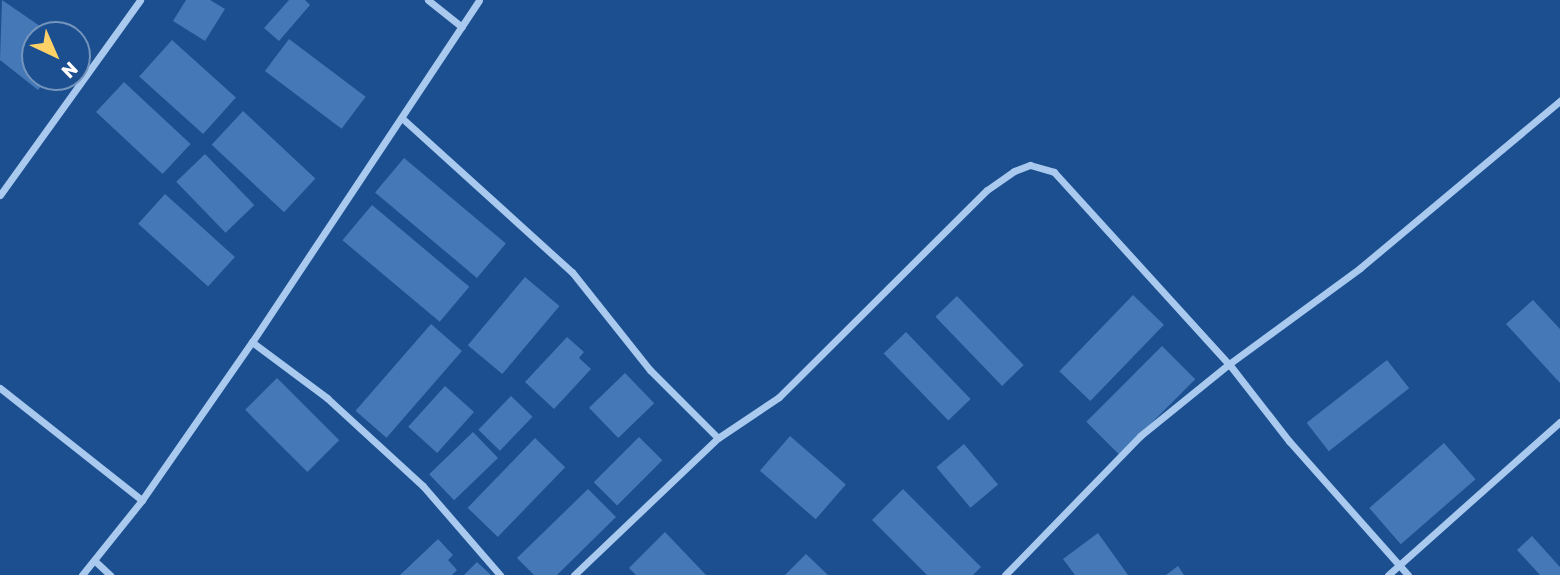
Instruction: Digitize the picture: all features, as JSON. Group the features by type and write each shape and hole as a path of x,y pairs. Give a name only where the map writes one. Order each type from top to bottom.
{"street":[{"path":"0,195 140,0"},
{"path":"428,0 462,27"},
{"path":"82,575 142,500 252,342 403,119 479,0"},
{"path":"1005,575 1140,436 1229,364 1360,268 1560,101"},
{"path":"403,119 572,272 650,370 718,438"},
{"path":"574,575 718,438 779,397 987,190 1030,165 1054,172 1229,364 1316,473 1408,575"},
{"path":"252,342 327,398 424,486 500,575"},
{"path":"0,388 142,500"},
{"path":"1388,575 1560,422"},
{"path":"95,561 110,575"}],"building":[{"path":"2,0 33,21 21,21 21,77 0,60"},
{"path":"186,0 210,0 225,9 205,41 173,21"},
{"path":"289,0 305,0 310,5 279,41 264,28"},
{"path":"289,39 366,97 342,129 265,71"},
{"path":"172,40 236,98 203,134 139,76"},
{"path":"124,82 191,144 163,174 96,112"},
{"path":"243,111 315,179 284,212 212,145"},
{"path":"205,154 254,205 226,233 176,182"},
{"path":"404,158 506,243 477,278 375,192"},
{"path":"165,194 235,257 208,287 138,224"},
{"path":"372,205 469,287 440,322 342,240"},
{"path":"525,277 559,306 502,374 468,345"},
{"path":"1133,295 1164,325 1090,401 1059,371"},
{"path":"957,296 1024,365 1002,386 935,317"},
{"path":"1533,300 1560,329 1560,383 1506,324"},
{"path":"431,324 462,351 386,438 356,411"},
{"path":"906,332 971,399 948,420 884,354"},
{"path":"567,337 584,352 579,358 591,369 554,409 525,382"},
{"path":"1162,346 1195,379 1120,455 1086,422"},
{"path":"1387,360 1409,388 1329,451 1307,423"},
{"path":"625,373 654,403 618,438 589,408"},
{"path":"277,378 339,440 307,472 245,410"},
{"path":"445,386 474,412 437,453 408,427"},
{"path":"511,396 533,417 500,451 478,430"},
{"path":"473,432 498,458 454,500 429,474"},
{"path":"790,436 846,485 816,519 760,471"},
{"path":"639,437 662,460 617,506 594,482"},
{"path":"535,438 565,467 498,537 468,508"},
{"path":"1444,443 1475,479 1401,544 1369,508"},
{"path":"964,444 998,485 970,508 936,467"},
{"path":"588,489 616,517 557,575 534,575 517,558"},
{"path":"903,489 981,567 973,575 927,575 872,520"},
{"path":"665,532 706,575 636,575 629,568"},
{"path":"1098,533 1128,575 1075,575 1063,559"},
{"path":"1532,536 1560,567 1560,575 1540,575 1517,550"},
{"path":"438,539 453,555 448,560 457,570 452,575 400,575"},
{"path":"806,554 828,575 785,575"},
{"path":"477,562 491,575 464,575"},
{"path":"1178,566 1184,575 1166,575"}]}
